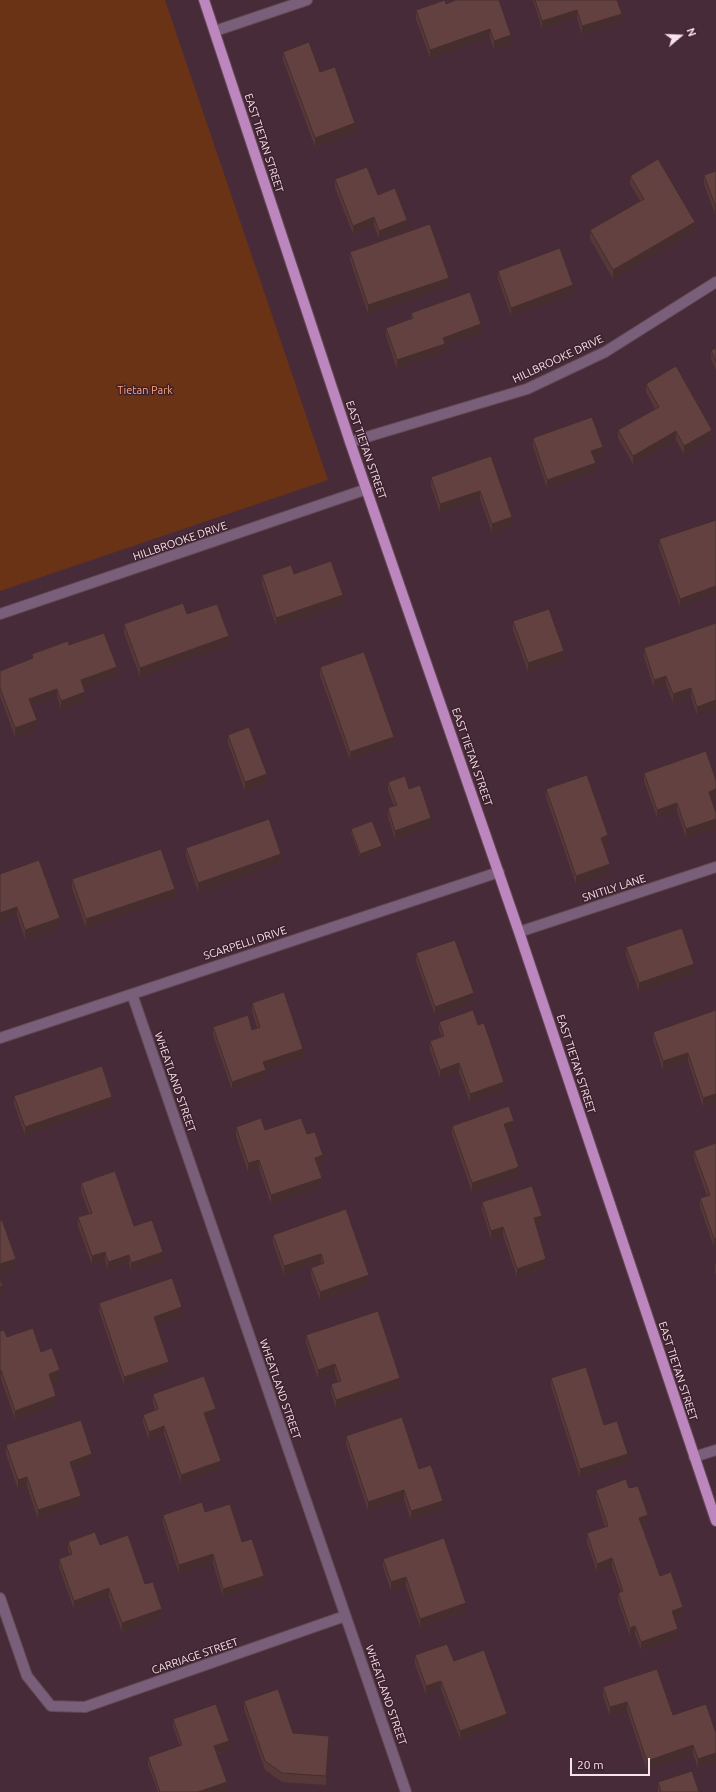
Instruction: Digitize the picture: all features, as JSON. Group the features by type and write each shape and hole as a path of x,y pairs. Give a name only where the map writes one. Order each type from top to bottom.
{"main road":[{"name":"EAST TIETAN STREET","path":"204,0 350,442 519,932 716,1521"}],"street":[{"path":"215,31 307,0"},
{"name":"HILLBROOKE DRIVE","path":"350,442 527,389 605,352 716,282"},
{"name":"HILLBROOKE DRIVE","path":"0,614 367,489"},
{"name":"SNITILY LANE","path":"519,932 716,867"},
{"name":"SCARPELLI DRIVE","path":"0,1038 498,872"},
{"name":"WHEATLAND STREET","path":"132,994 406,1792"},
{"path":"694,1457 716,1450"},
{"name":"CARRIAGE STREET","path":"0,1598 27,1676 51,1706 85,1707 346,1616"}],"green space":[{"name":"Tietan Park","path":"0,0 165,0 328,480 0,591"}],"building":[{"path":"445,0 446,4 456,0 499,0 511,35 494,41 490,29 430,50 416,10"},
{"path":"535,0 617,0 622,14 582,26 577,10 542,21"},
{"path":"309,42 320,72 335,67 355,123 315,138 283,52"},
{"path":"658,159 695,222 613,270 590,230 644,199 630,176"},
{"path":"367,167 378,195 395,188 407,220 379,231 374,217 353,226 335,179"},
{"path":"716,171 716,205 715,205 704,175"},
{"path":"430,224 449,278 368,305 350,252"},
{"path":"560,248 573,285 511,308 498,271"},
{"path":"470,292 481,324 443,338 445,344 397,360 386,328 413,318 411,313"},
{"path":"716,348 716,362 711,350"},
{"path":"676,366 712,430 684,446 676,431 633,456 618,430 659,407 646,384"},
{"path":"592,417 603,447 591,451 596,463 547,480 533,438"},
{"path":"491,456 512,517 492,524 480,491 440,504 431,477"},
{"path":"716,520 716,586 680,599 659,539"},
{"path":"331,561 343,595 276,618 262,575 291,565 294,574"},
{"path":"183,603 187,614 217,604 229,636 140,668 124,624"},
{"path":"549,609 564,651 528,663 513,621"},
{"path":"716,623 716,700 697,707 691,688 673,694 666,676 654,680 644,648"},
{"path":"104,633 117,667 81,680 85,692 61,701 57,689 29,699 37,720 15,728 0,688 0,671 33,658 32,654 68,641 69,645"},
{"path":"364,652 394,737 350,752 320,667"},
{"path":"249,727 267,774 245,782 228,735"},
{"path":"706,751 716,780 716,789 709,792 716,813 716,819 686,829 677,803 657,810 644,773"},
{"path":"587,775 608,835 601,838 610,864 576,876 546,789"},
{"path":"405,776 409,789 420,785 431,818 395,831 388,808 397,805 388,782"},
{"path":"269,819 281,854 198,883 186,848"},
{"path":"372,821 382,846 360,854 351,829"},
{"path":"161,849 175,889 86,919 72,879"},
{"path":"39,860 60,918 25,930 17,907 0,913 0,874"},
{"path":"682,928 694,964 639,983 626,947"},
{"path":"455,940 474,993 435,1007 416,953"},
{"path":"284,992 303,1049 263,1062 266,1070 232,1082 213,1027 248,1015 252,1030 260,1027 252,1003"},
{"path":"473,1010 478,1025 484,1023 504,1082 470,1094 459,1063 440,1070 430,1041 444,1036 439,1022"},
{"path":"716,1010 716,1094 703,1098 688,1053 663,1061 653,1032"},
{"path":"102,1066 112,1097 25,1127 14,1096"},
{"path":"509,1106 514,1121 504,1124 519,1167 472,1183 452,1126"},
{"path":"261,1118 265,1130 301,1118 307,1134 315,1132 323,1155 315,1158 322,1178 271,1195 259,1160 248,1163 236,1127"},
{"path":"716,1143 716,1238 714,1239 700,1198 710,1195 694,1151"},
{"path":"115,1171 134,1226 152,1220 163,1252 131,1263 129,1255 108,1262 105,1252 92,1256 78,1217 92,1213 81,1183"},
{"path":"532,1186 542,1216 534,1218 546,1259 517,1269 503,1227 491,1231 482,1202"},
{"path":"346,1209 369,1275 320,1292 311,1268 324,1263 321,1254 284,1266 273,1235"},
{"path":"2,1220 16,1259 0,1264 0,1221"},
{"path":"172,1278 182,1307 154,1317 169,1362 124,1377 99,1303"},
{"path":"0,1279 3,1286 0,1287"},
{"path":"378,1311 400,1378 336,1400 331,1384 341,1381 335,1364 318,1370 306,1335"},
{"path":"33,1328 41,1352 52,1348 60,1370 49,1374 56,1396 15,1411 1,1370 0,1371 0,1331 4,1330 7,1337"},
{"path":"586,1367 604,1425 617,1421 628,1454 580,1469 551,1378"},
{"path":"204,1376 216,1409 204,1413 221,1461 181,1475 164,1426 149,1432 143,1415 158,1409 153,1394"},
{"path":"402,1417 419,1469 431,1465 443,1501 411,1511 404,1490 368,1502 346,1436"},
{"path":"81,1420 92,1454 70,1462 81,1496 38,1510 27,1477 18,1480 6,1445"},
{"path":"626,1479 629,1488 638,1486 648,1515 639,1518 660,1576 671,1572 683,1607 672,1611 678,1629 641,1642 635,1626 630,1628 618,1593 623,1591 612,1558 597,1564 587,1533 608,1526 596,1490"},
{"path":"202,1502 205,1512 230,1504 242,1542 252,1539 264,1576 223,1589 213,1554 179,1565 163,1515"},
{"path":"95,1532 100,1545 128,1535 145,1584 153,1582 162,1609 122,1623 109,1588 74,1601 59,1559 72,1554 68,1542"},
{"path":"444,1538 466,1603 420,1619 406,1577 391,1582 383,1559"},
{"path":"447,1644 454,1661 484,1650 507,1714 460,1731 441,1681 426,1686 415,1655"},
{"path":"657,1669 673,1715 706,1704 716,1733 716,1753 698,1759 693,1745 647,1761 627,1702 610,1707 603,1687"},
{"path":"278,1689 293,1733 329,1736 326,1776 282,1773 265,1761 244,1701"},
{"path":"216,1704 229,1741 214,1746 227,1782 198,1792 160,1792 148,1757 182,1745 173,1719"},
{"path":"692,1771 699,1792 661,1792 658,1782"}]}
